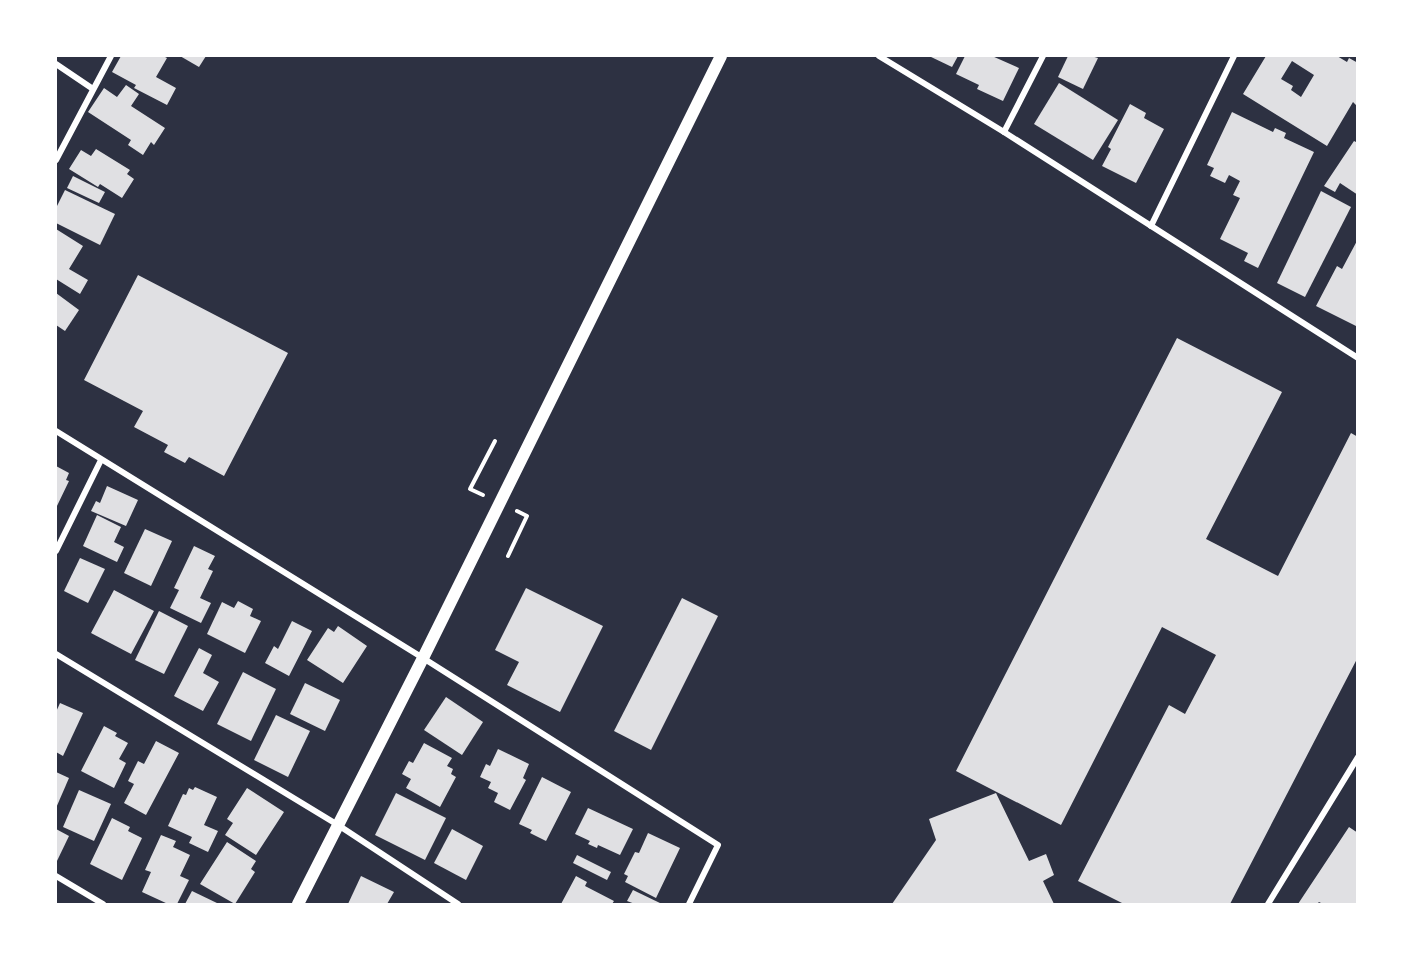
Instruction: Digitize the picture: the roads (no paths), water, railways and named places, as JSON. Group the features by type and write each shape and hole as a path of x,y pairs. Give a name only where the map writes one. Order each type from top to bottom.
{"main road":[{"path":"298,904 423,658 721,56"}],"street":[{"path":"56,160 111,56"},
{"path":"879,56 1004,132 1358,358"},
{"path":"1004,132 1043,56"},
{"path":"1151,226 1234,56"},
{"path":"56,64 93,89"},
{"path":"56,431 423,658 718,845 688,904"},
{"path":"56,551 101,460"},
{"path":"56,654 338,825 458,904"},
{"path":"1268,904 1358,757"},
{"path":"56,876 103,904"}]}
